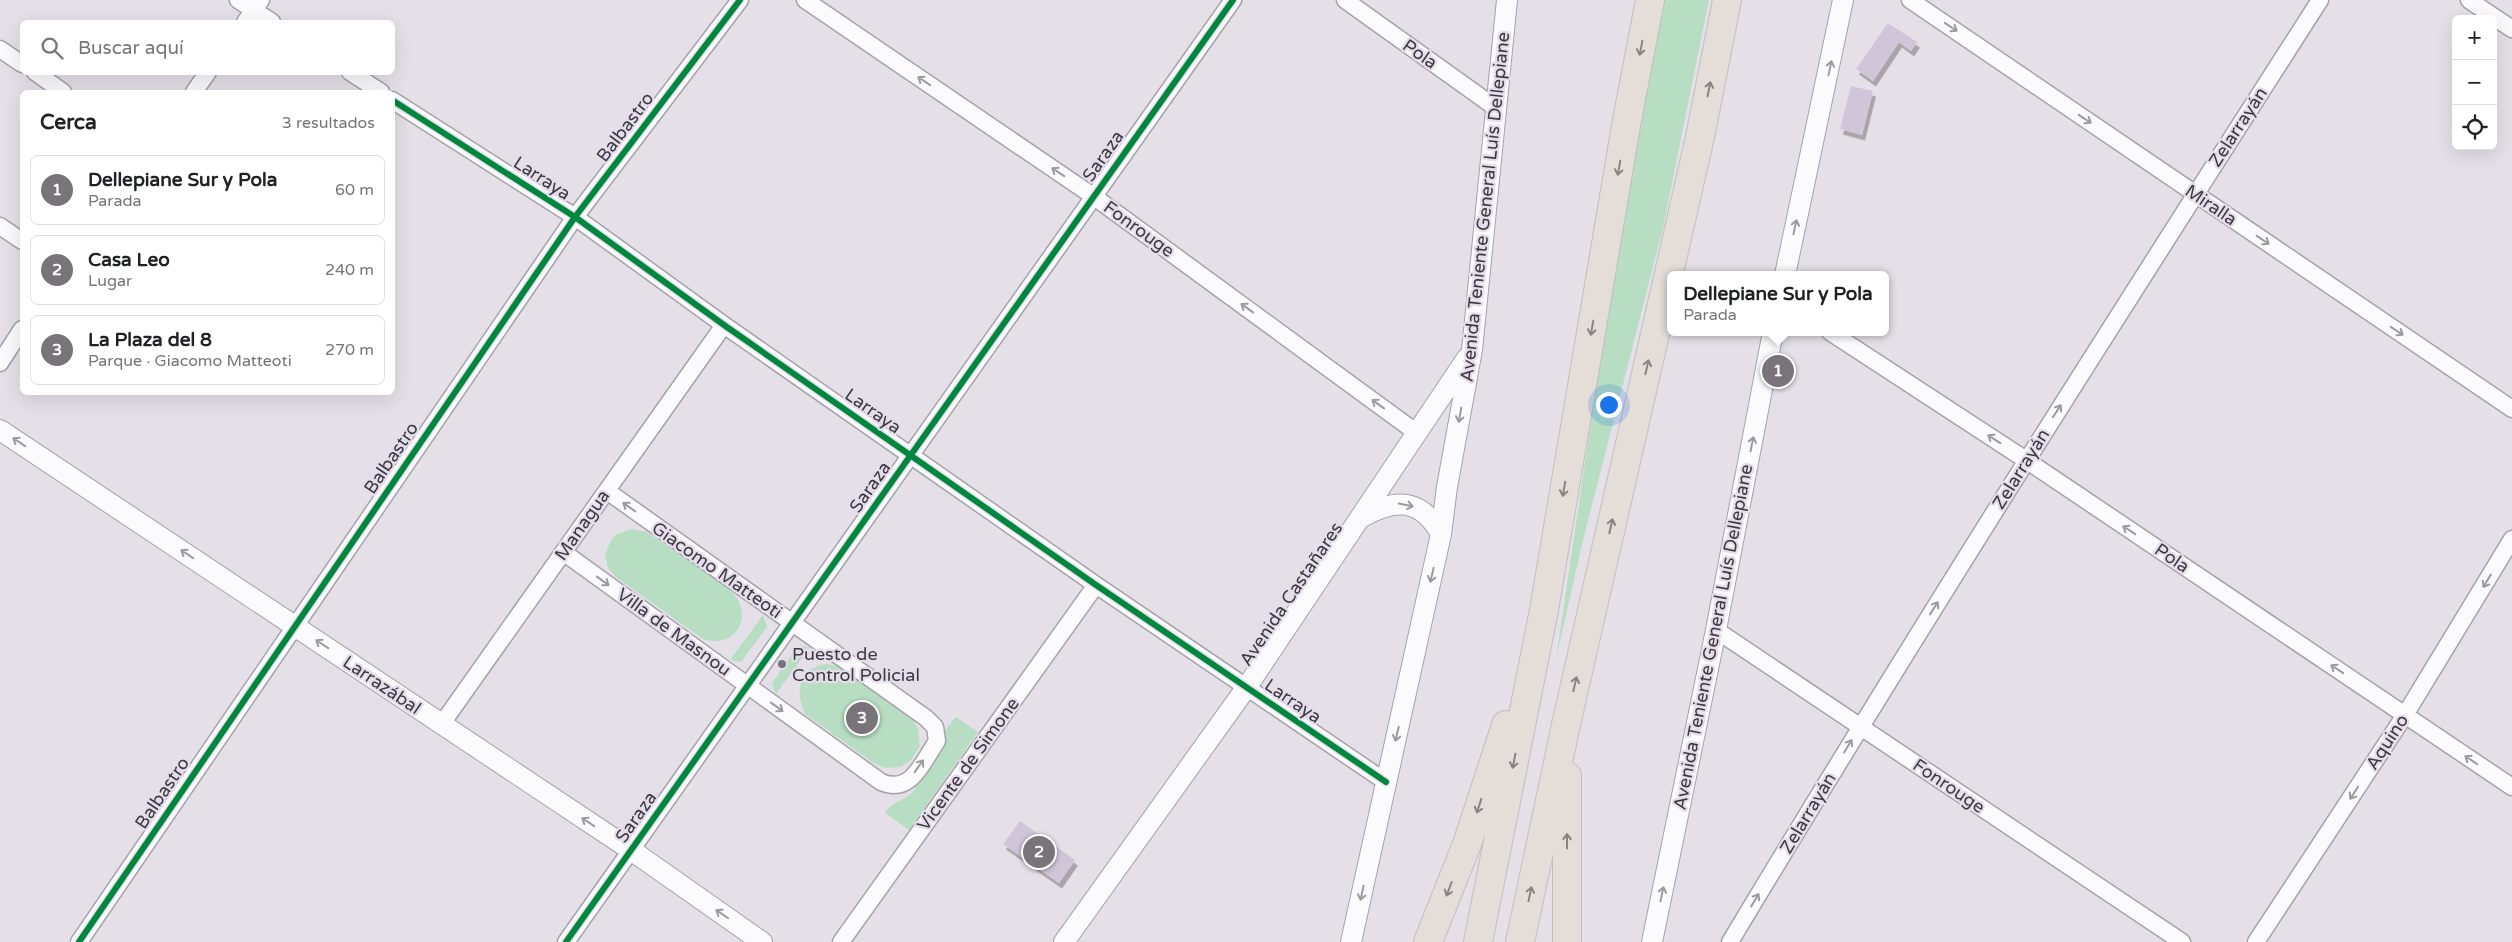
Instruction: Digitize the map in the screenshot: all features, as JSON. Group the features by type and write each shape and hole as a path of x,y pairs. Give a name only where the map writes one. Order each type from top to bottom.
{"highway":[{"path":"1478,942 1544,610 1625,130 1650,0"},
{"path":"1669,271 1698,146 1727,0"},
{"path":"1520,942 1567,720 1667,282"},
{"path":"1428,942 1467,844 1544,610"},
{"path":"1567,720 1567,942"}],"street":[{"path":"238,0 269,20"},
{"name":"Balbastro","path":"78,942 575,217 740,0"},
{"name":"Fonrouge","path":"805,0 1093,196 1417,433"},
{"name":"Saraza","path":"566,942 1233,0"},
{"name":"Pola","path":"1345,0 1496,108"},
{"name":"Avenida Teniente General Luís Dellepiane","path":"1351,942 1441,534 1447,488 1472,350 1507,0"},
{"path":"1786,271 1843,0"},
{"name":"Miralla","path":"1910,0 2512,409"},
{"name":"Zelarrayán","path":"1730,942 1860,726 2026,460 2320,0"},
{"path":"2469,0 2512,29"},
{"path":"0,48 20,63"},
{"path":"38,75 60,90"},
{"path":"195,90 206,75"},
{"path":"355,75 378,90"},
{"name":"Larraya","path":"395,102 575,217 910,456 1246,688 1386,782"},
{"path":"0,226 20,240"},
{"name":"Managua","path":"441,725 724,325"},
{"path":"0,363 20,333"},
{"name":"Avenida Teniente General Luís Dellepiane","path":"1652,942 1716,630 1772,336"},
{"name":"Pola","path":"1836,336 2026,460 2512,787"},
{"name":"Avenida Castañares","path":"1064,942 1246,688 1472,350"},
{"name":"Larrazábal","path":"0,430 631,850 762,942"},
{"name":"Giacomo Matteoti","path":"606,491 926,718 935,727 937,741 907,783 898,786 881,782"},
{"path":"1362,517 1378,508 1392,504 1408,504 1422,510 1434,520 1441,534"},
{"name":"Aquino","path":"2256,942 2405,715 2512,539"},
{"name":"Villa de Masnou","path":"563,552 881,782"},
{"name":"Vicente de Simone","path":"841,942 1096,585"},
{"name":"Fonrouge","path":"1716,630 2182,942"}],"green space":[{"path":"1662,0 1709,0 1663,228 1583,540 1556,659 1627,178"},
{"path":"632,529 647,532 732,592 741,608 742,617 736,632 722,640 703,639 616,577 608,568 605,555 615,535"},
{"path":"763,615 767,627 741,662 730,660"},
{"path":"797,647 810,647 776,694 772,683"},
{"path":"826,664 838,666 910,715 918,729 920,746 911,760 900,767 886,768 875,764 805,714 800,697 802,682 810,670"},
{"path":"956,717 978,732 909,830 885,813 912,793 944,747 945,730"}],"building":[{"path":"1888,23 1917,42 1911,51 1899,42 1873,81 1856,69"},
{"path":"1851,86 1873,91 1862,135 1840,129"},
{"path":"1020,821 1075,860 1059,883 1003,844"}],"cycle path":[{"path":"79,942 575,217 740,0"},
{"path":"566,942 1233,0"},
{"path":"395,102 575,217 724,325 1096,585 1386,782"}],"place":[{"name":"Dellepiane Sur y Pola","path":"1778,371"},
{"name":"Puesto de Control Policial","path":"782,664"},
{"name":"La Plaza del 8","path":"862,718"},
{"name":"Casa Leo","path":"1039,852"}]}
